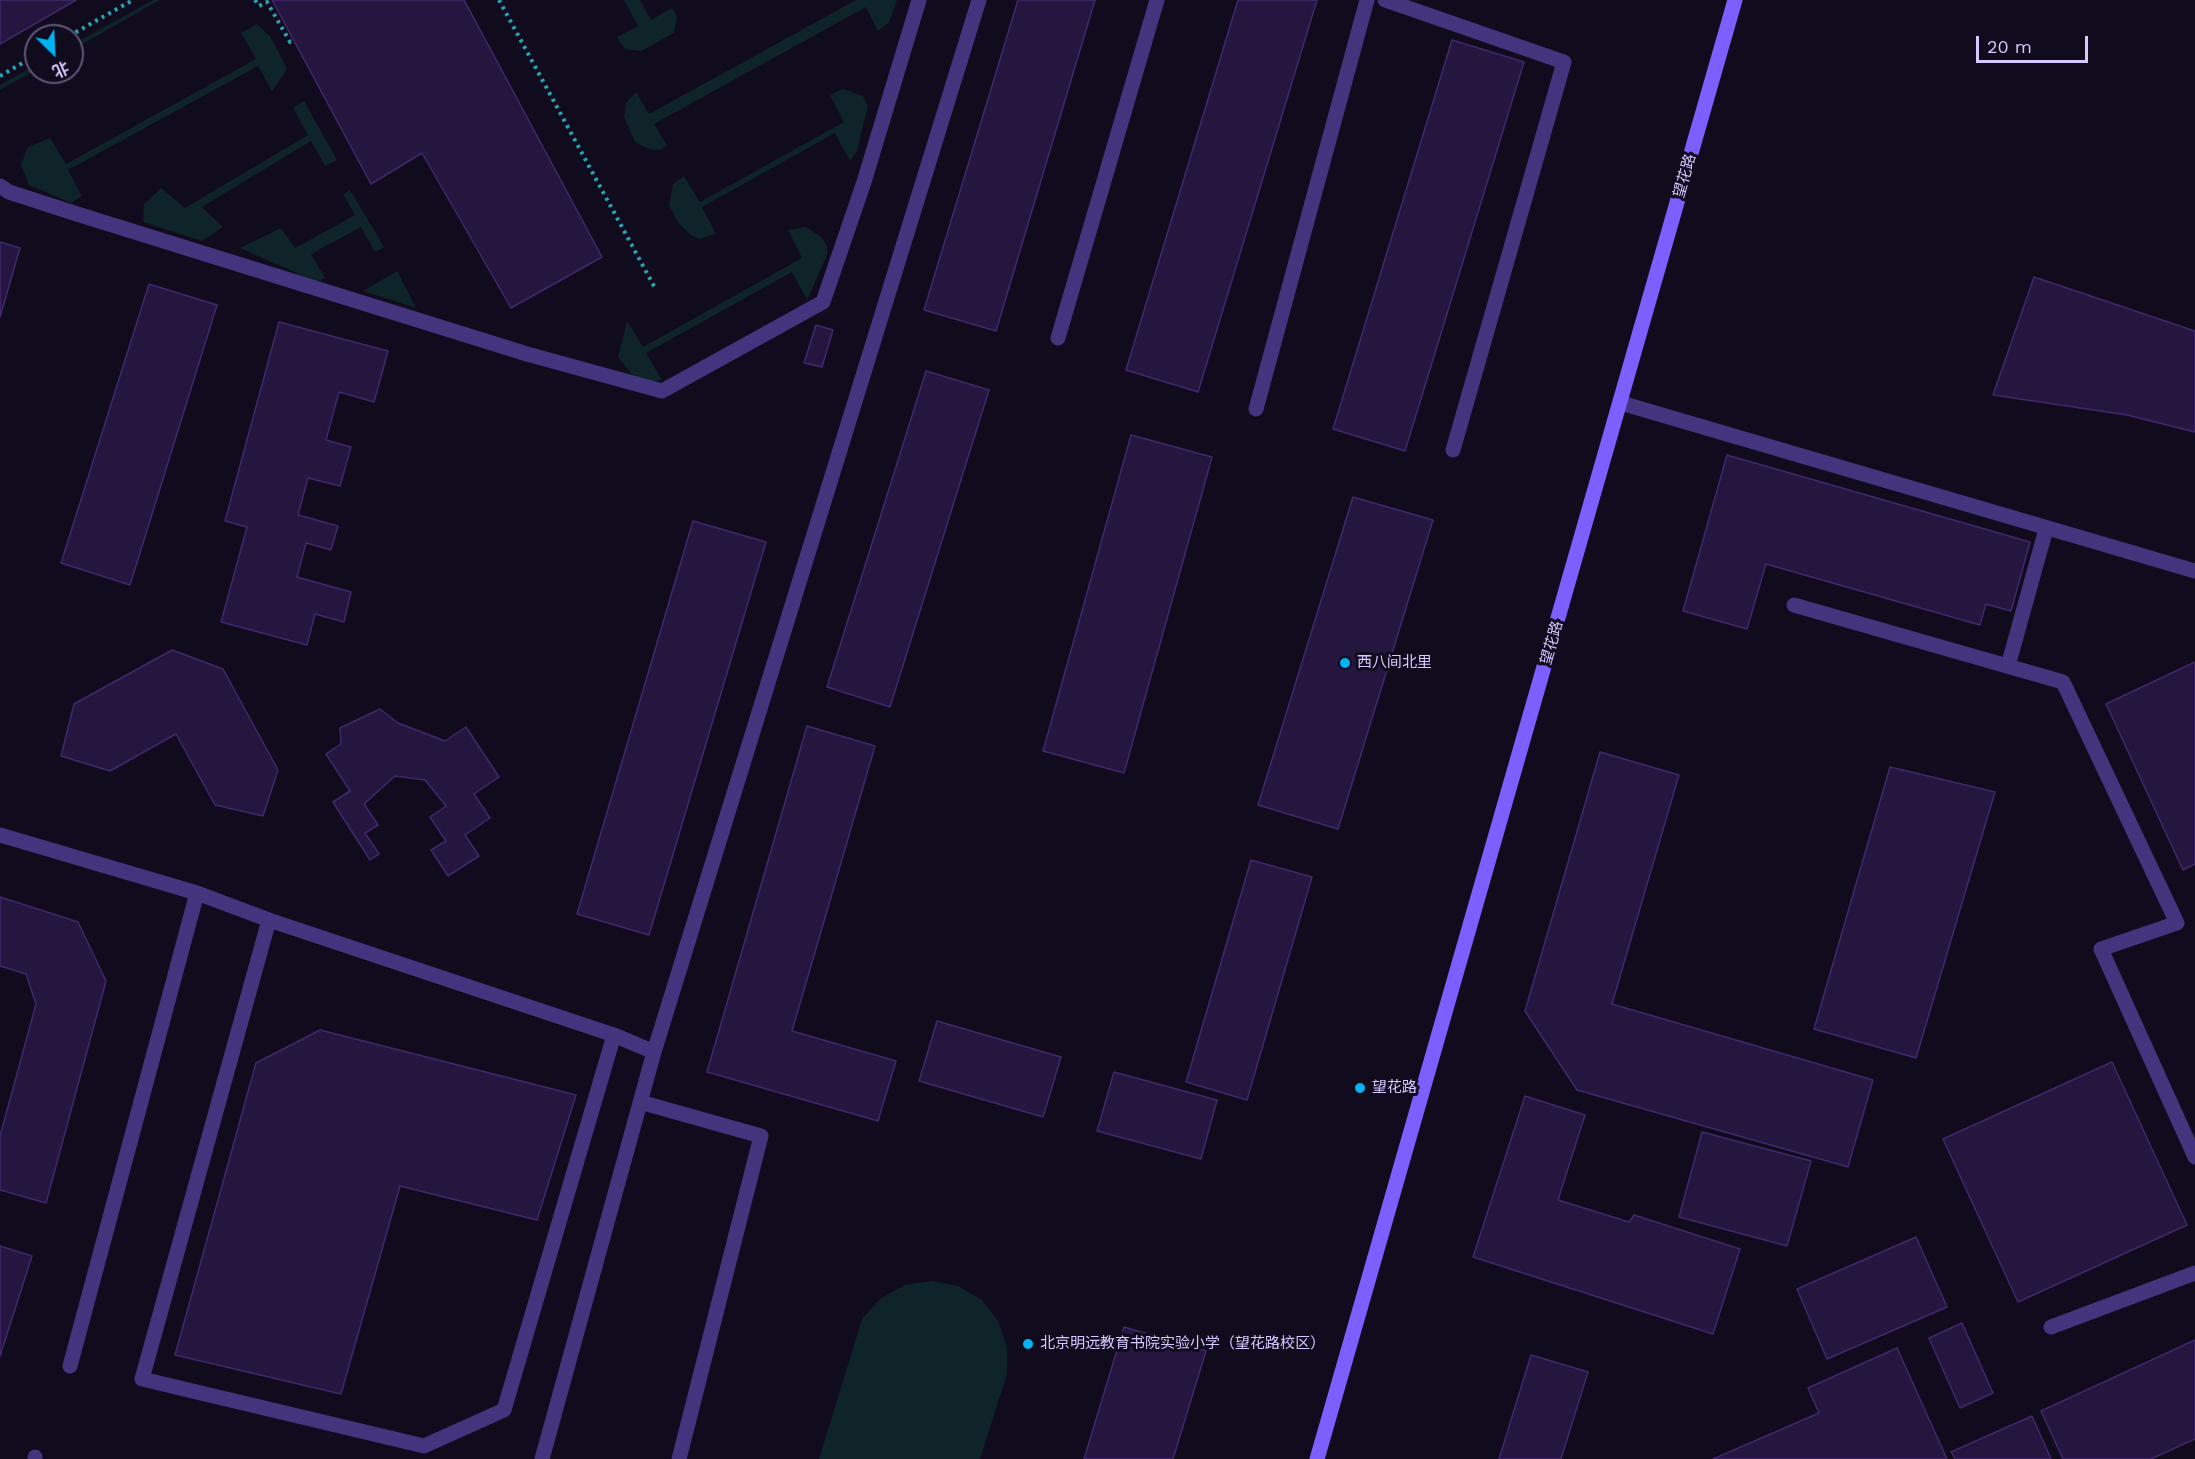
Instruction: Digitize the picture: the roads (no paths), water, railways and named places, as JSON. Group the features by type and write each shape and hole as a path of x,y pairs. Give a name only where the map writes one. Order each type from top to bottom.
{"street":[{"path":"0,186 9,192 77,214 527,354 662,391 823,302 920,0"},
{"path":"542,1459 654,1052 978,0"},
{"path":"1058,338 1157,0"},
{"path":"1256,409 1367,0"},
{"path":"1385,0 1564,62 1453,450"},
{"name":"望花路","path":"1317,1459 1735,0"},
{"path":"1621,403 2195,571"},
{"path":"2008,666 2046,529"},
{"path":"1794,605 2063,682 2177,923 2100,949 2195,1157"},
{"path":"0,835 197,893 269,920 614,1035 654,1052"},
{"path":"70,1366 197,893"},
{"path":"269,920 142,1379 424,1446 504,1410 614,1035"},
{"path":"640,1101 761,1136 679,1459"},
{"path":"2051,1327 2195,1273"}],"place":[{"name":"西八间北里","path":"1345,663"},
{"name":"望花路","path":"1360,1088"},
{"name":"北京明远教育书院实验小学（望花路校区）","path":"1028,1344"}]}
